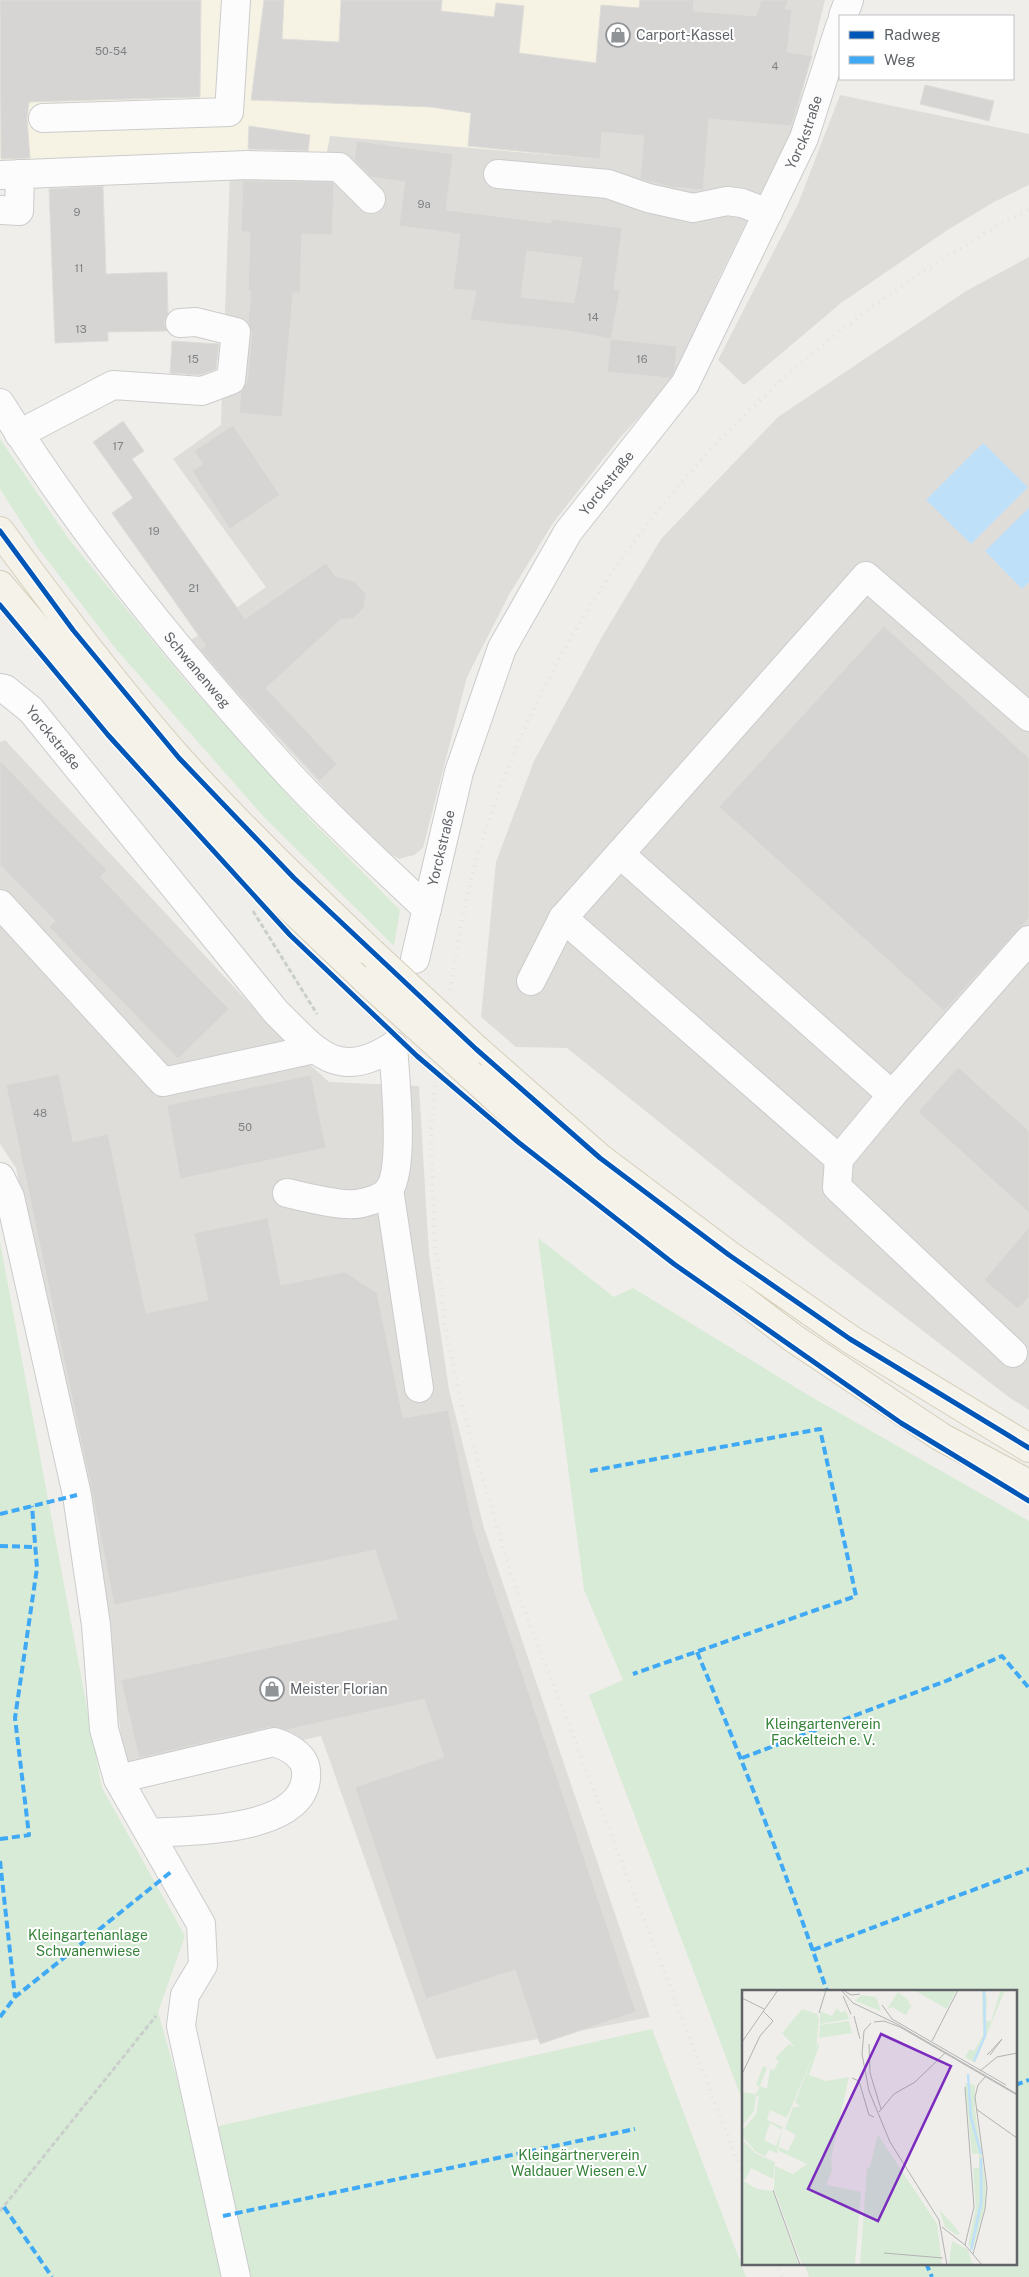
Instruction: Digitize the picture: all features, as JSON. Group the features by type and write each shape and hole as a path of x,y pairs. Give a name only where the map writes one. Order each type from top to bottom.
{"main road":[{"path":"0,531 73,630 179,758 294,878 476,1049 600,1158 729,1255 850,1339 1029,1448"},
{"path":"0,585 179,793 255,874 367,981 553,1151 654,1232 793,1338 941,1437 1029,1484"}],"street":[{"path":"43,118 228,112 236,0"},
{"path":"844,15 849,0"},
{"name":"Yorckstraße","path":"415,959 459,772 502,648 568,532 685,384 804,138 839,29"},
{"path":"0,210 20,211 10,174 247,164 339,167 371,199"},
{"path":"498,174 608,184 648,198 692,208 727,201 742,203 768,212"},
{"path":"19,434 113,384 202,391 231,380 236,332 196,322 180,323"},
{"name":"Schwanenweg","path":"0,403 19,434 86,531 222,698 288,773 427,909"},
{"path":"532,982 563,918 866,576 1029,717"},
{"name":"Yorckstraße","path":"0,688 31,710 276,1012 314,1049 329,1059 348,1063 375,1059 393,1046 399,1154 389,1189"},
{"path":"620,854 892,1094"},
{"path":"0,904 163,1082 314,1049"},
{"path":"563,918 839,1159"},
{"path":"1013,1353 837,1187 839,1159 892,1094 1029,940"},
{"path":"0,1177 10,1197 77,1496 96,1625 104,1729 118,1779 201,1924 203,1965 185,1995 181,2026 236,2277"},
{"path":"287,1193 319,1200 360,1204 379,1198 389,1189"},
{"path":"389,1189 420,1388"},
{"path":"118,1779 274,1742 297,1754 306,1767 307,1782 303,1790 279,1814 258,1822 221,1829 150,1833"}],"path":[{"path":"252,908 318,1014"},
{"path":"0,2211 166,2003 185,1995"}],"shaded area":[{"path":"0,0 640,0 634,66 600,159 330,136 324,172 0,166"},
{"path":"640,0 825,0 794,126 718,280 674,379 618,440 553,523 510,593 467,677 423,848 414,855 399,859 379,847 188,642 266,587 173,459 221,425 230,172 323,172 330,136 600,159 608,64 634,66"},
{"path":"840,95 1029,134 1029,185 994,202 946,231 841,303 744,385 718,360 798,204"},
{"path":"1029,257 1029,1410 1010,1398 826,1256 567,1048 516,1047 481,1017 496,862 534,761 603,635 661,539 778,417 966,291"},
{"path":"5,740 286,1043 329,1082 419,1086 429,1255 449,1390 484,1528 650,2017 436,2059 321,1736 127,1779 98,1566 16,1168 0,1144 0,742"}],"green space":[{"path":"0,439 71,542 189,685 308,817 400,910 394,946 263,816 116,649 38,548 0,489"},
{"name":"Kleingartenverein Fackelteich e. V.","path":"538,1238 614,1297 633,1288 808,1395 1029,1521 1029,2277 809,2277 804,2264 1016,2264 1016,1990 742,1990 742,2099 589,1695 623,1680 584,1590"},
{"name":"Kleingärtnerverein Waldauer Wiesen e.V","path":"0,1242 102,1788 185,1936 158,2012 192,2132 652,2029 746,2277 0,2277"}],"water":[{"path":"983,443 1028,487 971,544 926,500"},
{"path":"1029,508 1029,582 1022,589 985,551"}],"building":[{"path":"0,0 201,0 200,97 29,102 27,118 30,158 1,159"},
{"path":"264,0 284,0 282,39 339,42 341,0 442,0 441,11 494,17 496,3 524,6 519,53 596,63 601,5 639,8 640,0 694,0 693,11 756,16 761,0 788,0 785,9 792,10 787,52 812,56 791,126 709,119 703,190 671,187 640,179 644,136 602,132 600,159 468,146 471,113 431,107 251,100"},
{"path":"925,85 994,101 989,121 920,104"},
{"path":"249,126 310,135 308,151 248,149"},
{"path":"357,141 453,154 446,210 551,223 551,219 622,228 614,289 620,290 611,339 569,331 470,320 476,291 453,289 460,234 399,226 405,182 371,177 354,160","holes":["527,251 582,258 574,303 521,297"]},
{"path":"243,181 332,182 334,184 332,235 302,234 300,293 293,293 282,417 239,413 241,391 247,382 252,334 248,322 251,291 248,291 250,232 241,232"},
{"path":"103,186 106,274 167,272 168,314 164,323 167,331 108,332 108,341 55,343 49,189"},
{"path":"611,339 677,346 675,369 672,376 670,378 607,372"},
{"path":"172,341 219,344 216,369 200,375 170,373"},
{"path":"123,421 144,451 132,459 245,619 326,563 335,576 355,582 366,594 364,608 354,618 340,620 266,688 337,764 320,781 236,691 200,649 206,646 112,513 133,498 93,442"},
{"path":"233,425 280,495 230,529 192,471 203,464 194,451"},
{"path":"884,626 1029,758 1029,918 944,1011 719,807"},
{"path":"0,761 107,870 100,877 229,1009 178,1059 49,927 55,921 0,865"},
{"path":"958,1067 1029,1131 1029,1213 918,1112"},
{"path":"59,1074 73,1142 108,1134 146,1313 208,1300 194,1233 268,1218 281,1285 345,1272 377,1293 403,1418 448,1410 474,1530 636,2012 540,2044 515,1970 426,1999 355,1787 444,1757 424,1699 286,1730 270,1727 139,1758 121,1680 398,1619 375,1550 114,1605 6,1085"},
{"path":"311,1075 326,1148 180,1179 167,1105"},
{"path":"1029,1227 1029,1297 1018,1309 984,1280"}],"railway":[{"path":"450,990 468,890 509,767 556,665 613,571 680,484 756,404 839,332 931,267 1029,209"},
{"path":"435,1086 431,1128 434,1231 446,1333 465,1418 513,1581 742,2172"},
{"path":"776,2264 782,2277"}],"marked path":[{"path":"590,1471 820,1429 856,1596 633,1674"},
{"path":"0,1514 77,1495"},
{"path":"0,1839 29,1835 15,1718 37,1568 32,1506"},
{"path":"0,1546 35,1547"},
{"path":"697,1652 765,1820 827,1990"},
{"path":"742,1758 946,1681 1002,1656 1029,1688"},
{"path":"0,1861 15,1997"},
{"path":"813,1950 1029,1869"},
{"path":"0,2017 15,1997 172,1871"},
{"path":"1016,2085 1029,2080"},
{"path":"223,2216 635,2129"},
{"path":"4,2207 52,2277"},
{"path":"926,2264 932,2277"}],"cycle path":[{"path":"0,531 73,630 179,758 294,878 476,1049 600,1158 729,1255 850,1339 1029,1448"},
{"path":"0,605 108,735 290,935 417,1056 518,1142 674,1264 901,1423 1029,1501"}],"place":[{"name":"Carport-Kassel","path":"618,35"},
{"name":"Meister Florian","path":"272,1689"}],"park label":[{"name":"Kleingartenanlage Schwanenwiese","path":"88,1944"}]}
